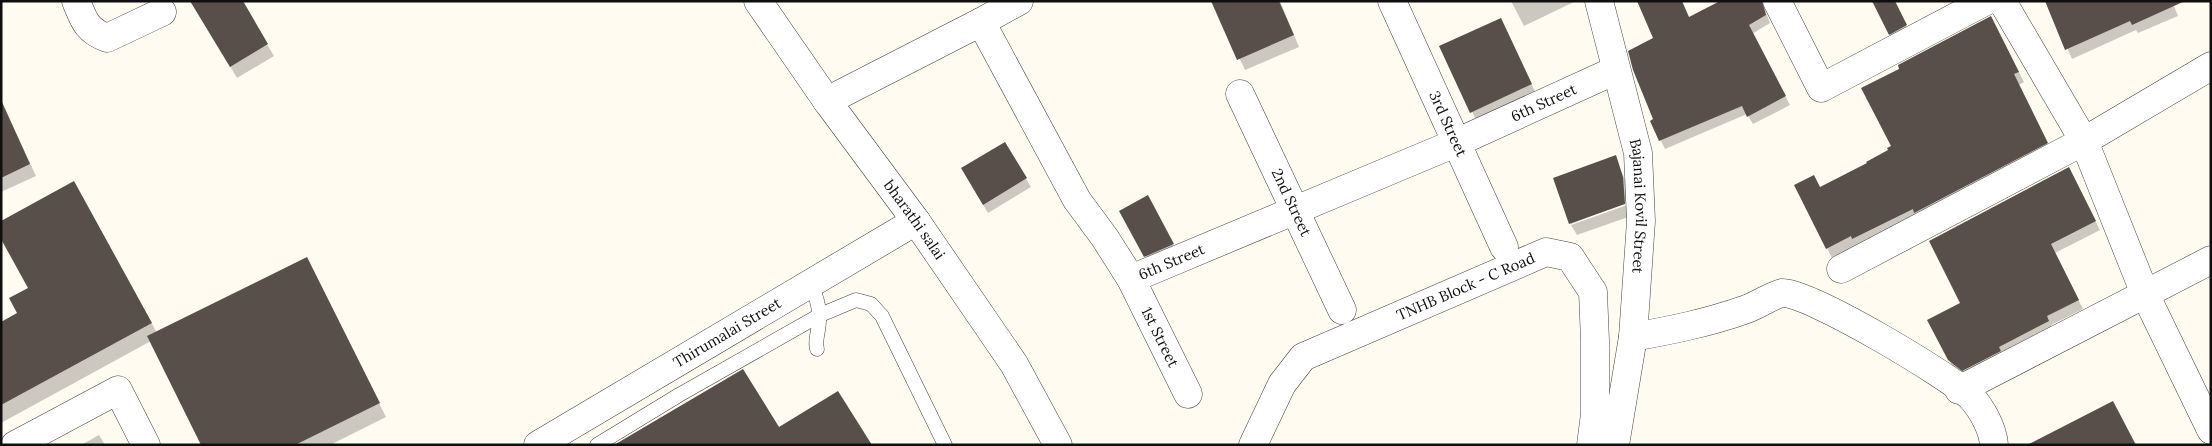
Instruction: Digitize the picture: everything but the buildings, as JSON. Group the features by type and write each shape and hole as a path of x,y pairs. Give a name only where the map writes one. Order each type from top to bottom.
{"street":[{"path":"76,1 86,24 94,33 107,38 162,12"},
{"name":"bharathi salai","path":"758,1 827,101 916,221 1014,364 1058,445"},
{"path":"827,101 1019,1"},
{"name":"3rd Street","path":"1392,1 1458,142 1504,247"},
{"name":"Bajanai Kovil Street","path":"1599,1 1638,152 1641,221 1633,337 1615,445"},
{"path":"1777,1 1821,88 1986,1"},
{"path":"2002,1 2084,142 2145,294 2211,430"},
{"name":"6th Street","path":"981,22 1077,200 1106,238 1131,279 1458,142 1616,70"},
{"path":"1841,269 2084,142 2211,66"},
{"name":"2nd Street","path":"1240,94 1342,310"},
{"name":"Thirumalai Street","path":"538,445 916,221"},
{"name":"TNHB Block - C Road","path":"1253,445 1282,384 1303,357 1546,252 1570,257 1593,292 1595,405 1591,445"},
{"path":"1959,390 2211,260"},
{"name":"1st Street","path":"1131,279 1188,394"},
{"path":"1633,337 1702,324 1755,307 1782,293 1789,294 1826,308 1941,373 1959,390 1970,397 1985,419 1994,438 1994,445"},
{"path":"15,445 118,390 146,445"}],"lane":[{"path":"810,284 815,294 820,315 816,343 817,349"},
{"path":"597,445 678,395 820,315 856,300 871,304 882,316 945,445"}]}
